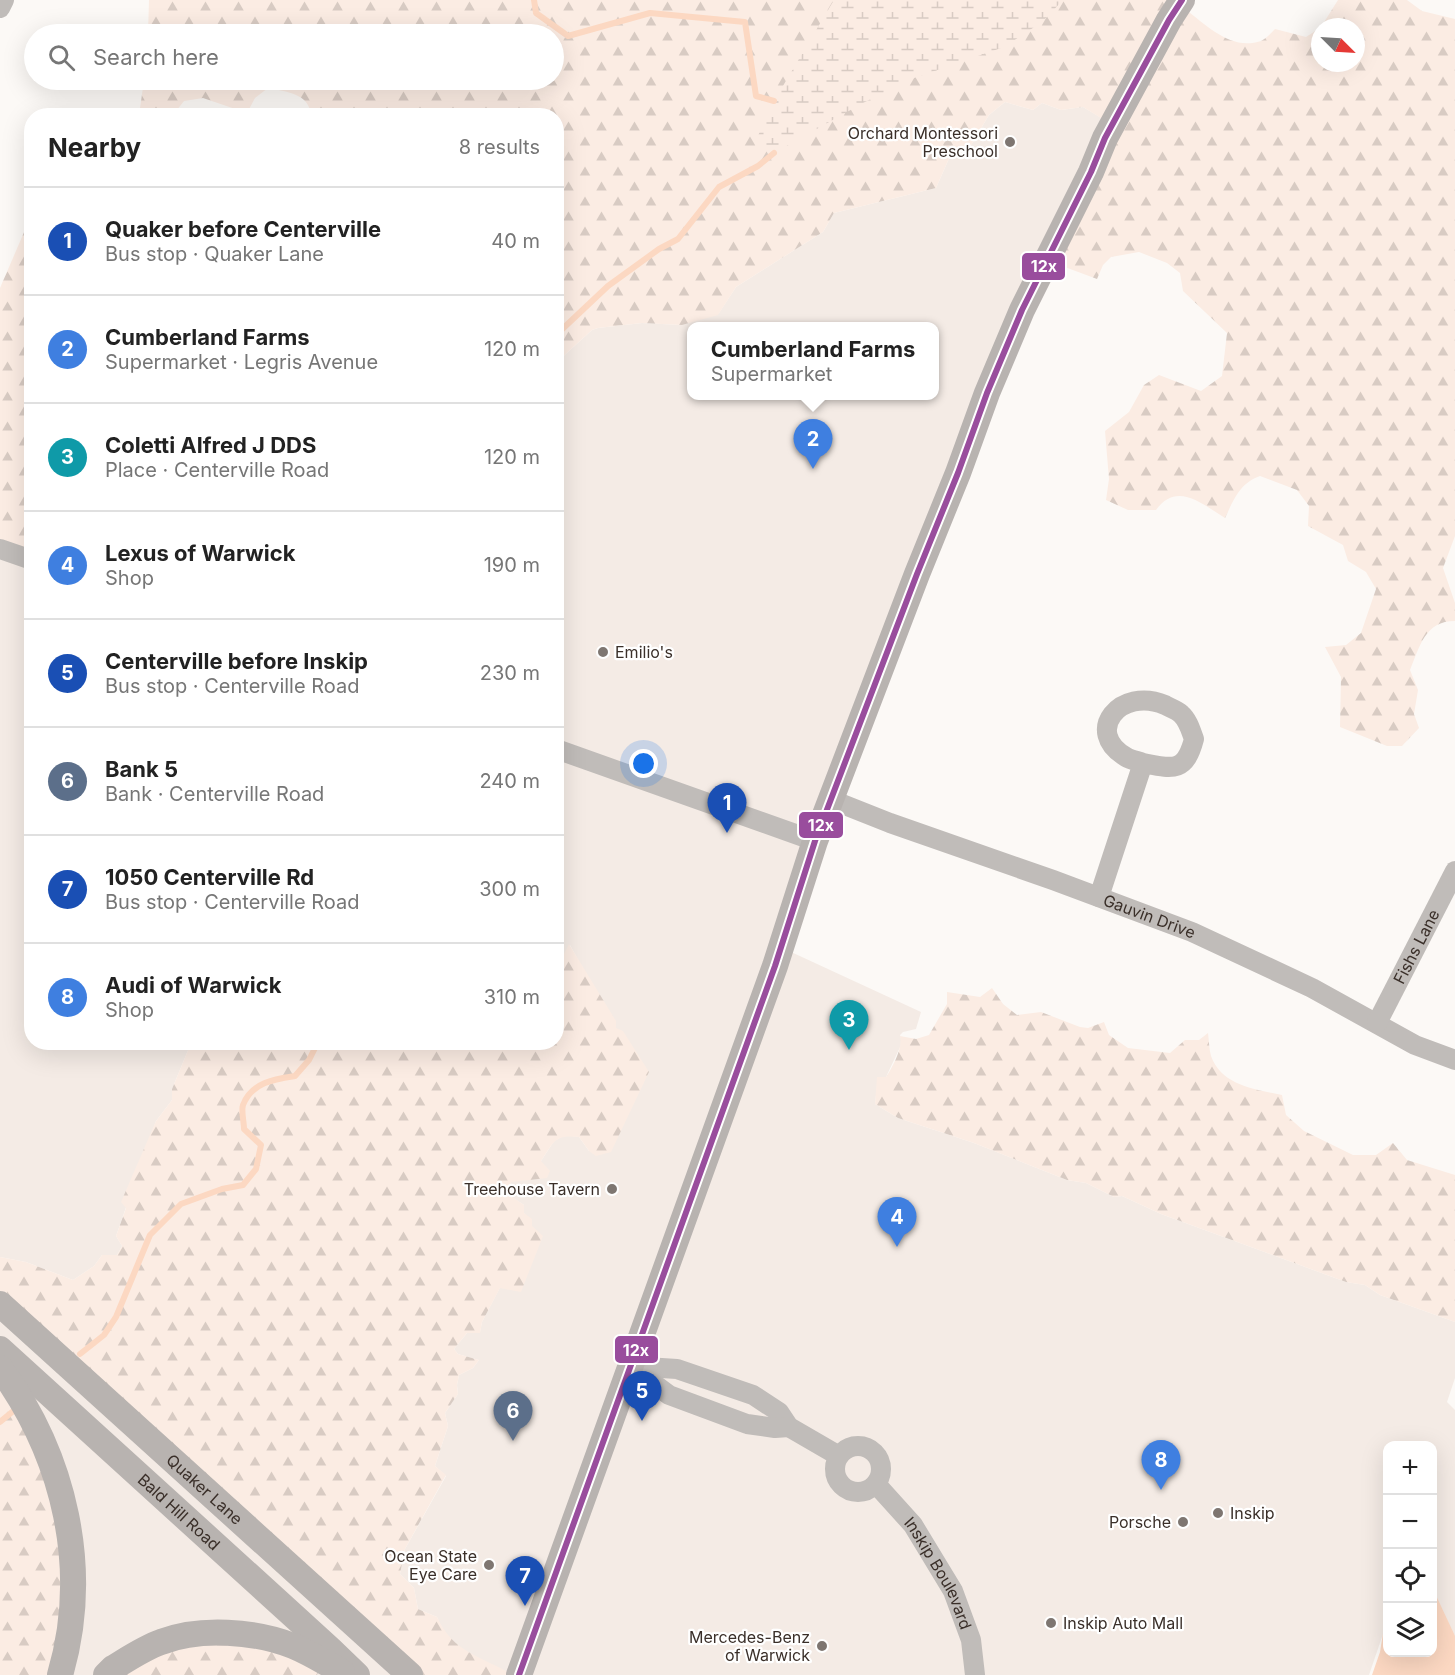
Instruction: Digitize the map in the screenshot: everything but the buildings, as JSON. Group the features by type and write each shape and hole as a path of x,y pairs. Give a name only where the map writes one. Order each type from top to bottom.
{"main road":[{"path":"519,1675 771,977 815,841 987,393 1022,310 1091,172 1105,138 1182,0"},
{"name":"Quaker Lane","path":"0,1304 410,1675"},
{"name":"Bald Hill Road","path":"0,1349 357,1675"},
{"path":"0,1368 25,1404 51,1461 70,1529 74,1606 67,1652 60,1675"},
{"path":"106,1675 113,1668 162,1641 200,1634 233,1633 264,1637 294,1646 348,1675"}],"street":[{"path":"0,8 4,0"},
{"path":"0,549 24,557"},
{"path":"564,752 815,841"},
{"path":"1099,897 1143,763"},
{"name":"Gauvin Drive","path":"832,800 890,824 1192,932 1312,988 1415,1045 1455,1060"},
{"name":"Fishs Lane","path":"1377,1023 1455,872"},
{"path":"630,1366 669,1395 747,1425 789,1427"},
{"path":"630,1366 677,1370 753,1395 779,1412 789,1427 839,1456"},
{"path":"851,1447 866,1447 873,1451 881,1463 880,1478 870,1489 856,1492 843,1486 835,1468 839,1456 851,1447"},
{"name":"Inskip Boulevard","path":"876,1484 913,1525 953,1591 971,1640 975,1675"}],"shaded area":[{"path":"1005,102 1033,110 1042,103 1061,110 1083,107 1115,126 1032,304 787,947 789,951 921,1012 916,1029 900,1035 902,1043 886,1077 878,1077 875,1104 898,1118 974,1143 1067,1180 1086,1183 1114,1197 1122,1196 1161,1214 1346,1282 1365,1285 1380,1295 1455,1322 1455,1378 1447,1402 1455,1410 1455,1644 1437,1601 1437,1441 1383,1441 1383,1634 1369,1675 513,1675 463,1651 443,1631 437,1617 418,1609 414,1588 400,1574 405,1549 446,1476 435,1466 448,1426 445,1413 458,1394 459,1375 473,1368 479,1360 458,1354 454,1349 467,1333 480,1332 482,1322 532,1226 524,1213 524,1205 507,1194 511,1182 541,1161 554,1141 565,1135 579,1137 589,1151 615,1028 570,945 564,956 564,356 592,330 598,328 642,323 687,323 687,400 939,400 939,322 691,322 719,313 736,287 823,232 834,213 936,188 951,154 971,145 989,115"},
{"path":"0,546 24,555 24,1050 188,1050 172,1089 172,1100 156,1121 116,1236 122,1246 117,1255 102,1255 94,1266 73,1280 26,1262 0,1257"},
{"path":"0,1300 413,1675 317,1675 324,1663 108,1675 63,1675 0,1371"},
{"path":"1437,1598 1455,1636 1455,1675 1372,1675 1380,1652 1383,1634 1383,1657 1437,1657"}],"green space":[{"path":"149,0 1189,0 1186,10 1230,40 1240,43 1261,41 1275,29 1306,37 1311,34 1311,72 1365,72 1365,18 1327,18 1338,0 1407,0 1422,11 1455,19 1455,536 1443,568 1455,603 1455,621 1445,622 1430,630 1410,670 1418,690 1414,714 1419,728 1402,746 1387,746 1340,727 1341,677 1325,647 1346,645 1361,633 1376,589 1366,572 1348,561 1343,545 1308,526 1309,506 1297,490 1260,476 1243,487 1225,518 1199,502 1181,496 1164,501 1156,510 1128,510 1106,500 1109,479 1105,431 1129,412 1144,385 1159,375 1201,391 1222,376 1227,333 1183,291 1180,273 1167,263 1139,252 1111,257 1103,265 1097,279 1054,263 1114,126 1083,107 1061,110 1042,103 1033,110 1005,102 989,115 971,145 951,154 936,188 834,213 823,232 736,287 718,315 682,325 642,323 598,328 592,330 564,356 564,108 309,108 306,102 296,95 278,90 564,90 564,24 148,24"},
{"path":"834,0 1063,0 1042,22 1004,47 911,79 774,153 756,140 774,101"},
{"path":"143,90 265,90 255,98 250,108 232,108 203,98 184,101 178,108 140,108"},
{"path":"24,232 24,555 0,546 0,288"},
{"path":"569,944 616,1021 616,1028 623,1031 649,1072 611,1152 596,1156 589,1151 579,1137 559,1138 552,1144 541,1161 550,1171 547,1178 511,1182 508,1194 524,1205 524,1213 532,1219 532,1226 543,1236 521,1292 500,1288 482,1322 480,1333 467,1333 454,1349 458,1354 479,1360 473,1368 459,1375 458,1394 445,1413 448,1426 435,1466 446,1475 405,1549 400,1574 414,1588 418,1609 437,1617 460,1647 513,1675 413,1675 0,1300 0,1257 26,1262 73,1280 94,1266 102,1255 117,1255 122,1246 116,1236 126,1208 121,1202 156,1121 172,1100 172,1089 188,1050 564,1050 564,954"},
{"path":"992,988 1003,1004 1017,1015 1041,1012 1088,1028 1104,1022 1109,1035 1128,1048 1170,1053 1185,1040 1199,1040 1208,1033 1211,1056 1223,1074 1241,1084 1282,1095 1286,1115 1304,1131 1353,1155 1376,1155 1393,1143 1407,1160 1455,1175 1455,1322 1380,1295 1365,1285 1346,1282 1161,1214 1122,1196 1114,1197 1086,1183 1067,1180 974,1143 898,1118 875,1104 877,1077 886,1077 892,1068 899,1051 900,1036 916,1039 929,1035 947,1004 947,992 980,997"},
{"path":"0,1371 70,1527 63,1675 0,1675"},
{"path":"199,1634 324,1663 317,1675 108,1675"}],"waterway":[{"path":"534,0 536,13 551,24"},
{"path":"564,33 568,36 650,13 745,22 756,96 774,101"},
{"path":"564,327 608,286 659,249 678,239 719,187 758,166 774,153"},
{"path":"80,1354 104,1335 116,1317 150,1235 181,1204 222,1189 243,1185 256,1169 261,1145 244,1129 243,1105 252,1091 265,1083 295,1076 309,1060 314,1050"},
{"path":"0,1422 17,1408"}],"transit line":[{"name":"12x","path":"519,1675 775,966 815,841 987,393 1022,310 1091,172 1105,138 1182,0"}],"place":[{"name":"Orchard Montessori Preschool","path":"1010,142"},
{"name":"Cumberland Farms","path":"813,469"},
{"name":"Emilio's","path":"603,652"},
{"name":"Quaker before Centerville","path":"727,833"},
{"name":"Coletti Alfred J DDS","path":"849,1050"},
{"name":"Treehouse Tavern","path":"612,1189"},
{"name":"Lexus of Warwick","path":"897,1247"},
{"name":"Centerville before Inskip","path":"642,1421"},
{"name":"Bank 5","path":"513,1441"},
{"name":"Audi of Warwick","path":"1161,1490"},
{"name":"Inskip","path":"1218,1513"},
{"name":"Porsche","path":"1183,1522"},
{"name":"Ocean State Eye Care","path":"489,1565"},
{"name":"1050 Centerville Rd","path":"525,1606"},
{"name":"Inskip Auto Mall","path":"1051,1623"},
{"name":"Mercedes-Benz of Warwick","path":"822,1646"}]}
